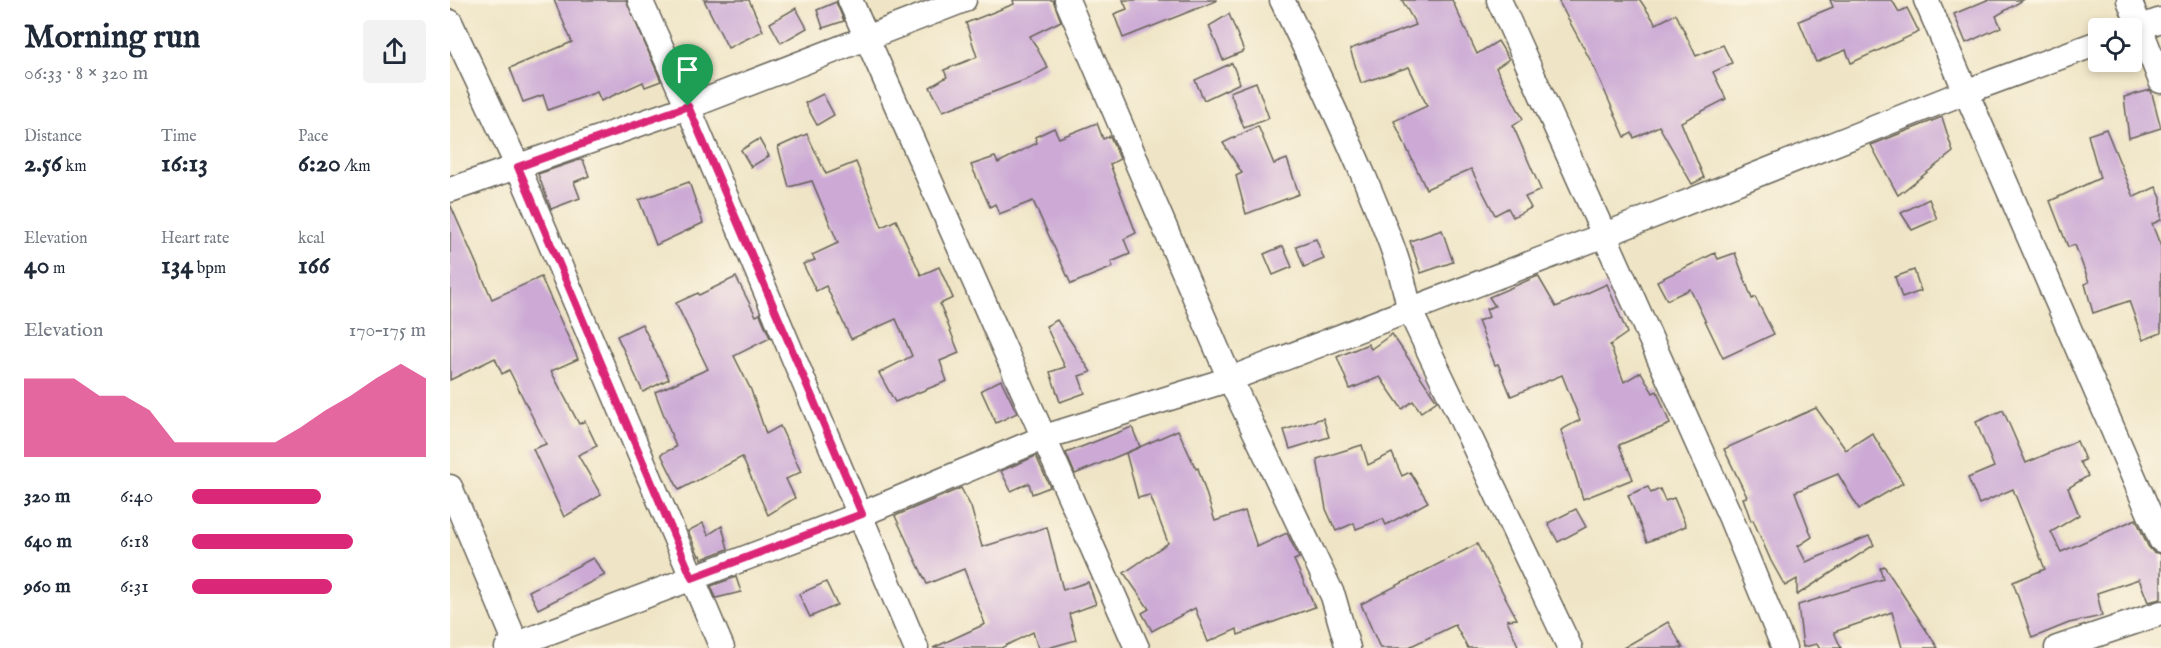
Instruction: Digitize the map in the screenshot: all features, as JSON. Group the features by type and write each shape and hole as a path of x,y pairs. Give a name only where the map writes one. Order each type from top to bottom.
{"street":[{"path":"640,0 688,106 862,514 916,648"},
{"path":"850,0 1137,648"},
{"path":"450,190 688,106 868,39 964,0"},
{"path":"1067,0 1230,379 1333,596 1348,648"},
{"path":"1282,0 1333,104 1383,222 1402,271 1409,309 1570,648"},
{"path":"1499,0 1602,236 1730,516 1784,648"},
{"path":"1926,0 2161,540"},
{"path":"2128,0 2144,26 2161,81"},
{"path":"450,22 518,167 722,648"},
{"path":"450,487 514,647 862,514 1045,437 1230,379 1602,236 1965,92 2088,47"},
{"path":"2057,648 2161,613"}],"building":[{"path":"554,0 626,0 661,81 645,87 643,82 601,101 597,92 548,110 543,95 523,102 510,68 572,42"},
{"path":"704,0 749,0 763,31 728,48"},
{"path":"1013,0 1053,0 1061,21 1030,36 1048,68 1028,79 943,111 930,87 947,77 944,70 977,57 966,23 1014,4"},
{"path":"1123,0 1216,1 1123,38 1114,14 1127,9"},
{"path":"1402,0 1452,0 1477,54 1498,41 1509,59 1496,68 1523,119 1513,126 1541,190 1525,197 1531,208 1513,217 1508,208 1495,215 1471,169 1426,189 1394,121 1427,106 1409,67 1361,83 1350,49 1416,25"},
{"path":"1558,0 1640,0 1656,24 1676,14 1696,56 1723,45 1732,63 1713,72 1726,99 1681,122 1704,178 1692,184 1659,126 1634,138 1632,133 1625,137 1594,67"},
{"path":"1830,0 1892,0 1899,12 1907,8 1919,32 1851,63 1846,50 1816,62 1799,21 1833,7"},
{"path":"1987,0 2023,0 1996,16 2001,27 1966,43 1954,14"},
{"path":"836,2 844,21 823,28 817,10"},
{"path":"796,8 807,28 781,43 770,23"},
{"path":"1229,14 1244,51 1223,60 1209,26"},
{"path":"1232,63 1240,83 1204,100 1195,80"},
{"path":"1256,82 1269,118 1244,128 1230,92"},
{"path":"2151,90 2161,128 2129,138 2124,97"},
{"path":"823,94 834,115 817,125 805,103"},
{"path":"1942,117 1953,152 1898,195 1871,145"},
{"path":"1097,123 1103,139 1110,136 1120,159 1110,164 1136,233 1124,239 1130,254 1111,262 1113,267 1071,284 1033,201 999,214 995,204 990,207 971,165 995,157 998,163 1037,143 1035,137 1054,128 1059,138"},
{"path":"1258,126 1274,164 1287,159 1299,194 1246,214 1236,176 1242,173 1223,143"},
{"path":"2106,129 2134,197 2156,187 2161,198 2161,220 2152,224 2161,247 2161,333 2143,340 2129,301 2093,313 2085,284 2089,282 2075,245 2068,247 2050,201 2100,178 2088,135"},
{"path":"807,134 826,174 856,162 882,227 896,220 921,275 939,267 953,298 940,304 959,353 940,361 947,381 895,402 879,373 912,356 896,319 851,339 826,286 816,291 803,264 815,260 812,255 838,243 812,181 789,187 778,147"},
{"path":"759,139 769,156 751,167 741,150"},
{"path":"583,160 589,176 574,182 580,198 551,209 538,174"},
{"path":"689,182 703,223 656,245 639,200"},
{"path":"1929,199 1937,219 1912,230 1901,213"},
{"path":"450,204 492,299 541,277 578,359 551,371 579,424 585,421 597,446 578,455 601,495 564,517 533,449 546,444 509,370 502,374 495,358 450,380"},
{"path":"1442,230 1453,262 1421,273 1410,241"},
{"path":"1316,239 1324,259 1304,267 1296,246"},
{"path":"1283,246 1292,267 1273,275 1264,254"},
{"path":"1715,253 1718,259 1735,253 1752,299 1755,297 1774,334 1723,358 1690,289 1667,300 1657,281"},
{"path":"1914,270 1921,291 1902,298 1895,277"},
{"path":"1538,276 1556,307 1607,284 1627,333 1610,345 1624,382 1641,372 1653,393 1657,391 1670,424 1619,445 1633,479 1583,499 1561,430 1580,420 1562,375 1511,396 1498,364 1495,365 1478,321 1489,317 1486,309 1495,306 1489,297"},
{"path":"736,277 756,316 760,314 770,338 734,356 751,390 766,434 780,426 801,472 786,479 795,498 768,515 742,457 679,490 661,454 676,447 655,392 708,369 676,303 698,293 699,295"},
{"path":"1057,320 1091,372 1079,376 1085,393 1060,402 1050,372 1065,367 1046,326"},
{"path":"642,324 669,379 643,392 617,336"},
{"path":"1392,334 1437,401 1421,412 1413,401 1402,409 1380,377 1350,389 1337,357 1368,344 1371,349"},
{"path":"1001,380 1017,413 996,423 981,390"},
{"path":"1816,408 1846,450 1872,433 1903,483 1859,509 1838,474 1795,492 1812,537 1798,546 1806,562 1869,536 1874,545 1797,595 1797,579 1785,586 1753,520 1751,521 1743,498 1747,497 1724,449"},
{"path":"2003,410 2026,463 2077,441 2085,460 2080,462 2088,476 2068,488 2079,515 2051,532 2061,552 2136,519 2148,546 2153,552 2161,554 2161,599 2148,602 2139,579 2097,593 2102,616 2069,623 2032,638 2013,582 2045,569 2013,489 1979,504 1968,478 1994,467 1976,422"},
{"path":"1323,418 1329,437 1290,449 1284,430"},
{"path":"1132,427 1140,447 1075,474 1066,453"},
{"path":"1178,430 1196,469 1198,468 1215,521 1245,511 1257,547 1287,533 1299,558 1294,560 1315,607 1238,635 1237,629 1208,642 1195,608 1152,631 1142,613 1149,609 1124,573 1168,543 1150,495 1138,498 1126,453"},
{"path":"1362,445 1368,465 1392,453 1402,476 1410,472 1428,502 1386,525 1383,519 1356,529 1354,523 1336,531 1326,509 1317,459"},
{"path":"1036,456 1050,487 1032,494 1029,483 1011,491 1001,471"},
{"path":"1648,487 1651,493 1660,489 1665,501 1674,498 1686,526 1647,542 1628,495"},
{"path":"961,488 971,507 982,547 1047,527 1063,590 1088,582 1096,604 1069,614 1076,640 1048,648 1038,648 1033,632 1001,648 933,648 985,624 964,569 927,584 895,516"},
{"path":"1576,509 1586,527 1558,542 1548,523"},
{"path":"703,523 708,535 722,526 728,549 702,559 701,555 699,556 688,531"},
{"path":"1477,544 1517,619 1507,620 1519,648 1468,648 1455,625 1407,648 1380,648 1361,604"},
{"path":"593,558 605,575 538,609 529,591"},
{"path":"1884,566 1938,648 1902,648 1892,612 1834,632 1841,648 1819,648 1817,644 1803,647 1798,605 1883,579 1880,568"},
{"path":"736,577 741,592 716,598 711,586"},
{"path":"826,582 837,605 810,617 799,594"},
{"path":"1668,622 1683,648 1623,648"}],"route":[{"path":"688,106 862,514 692,578 518,167 688,106"}]}
